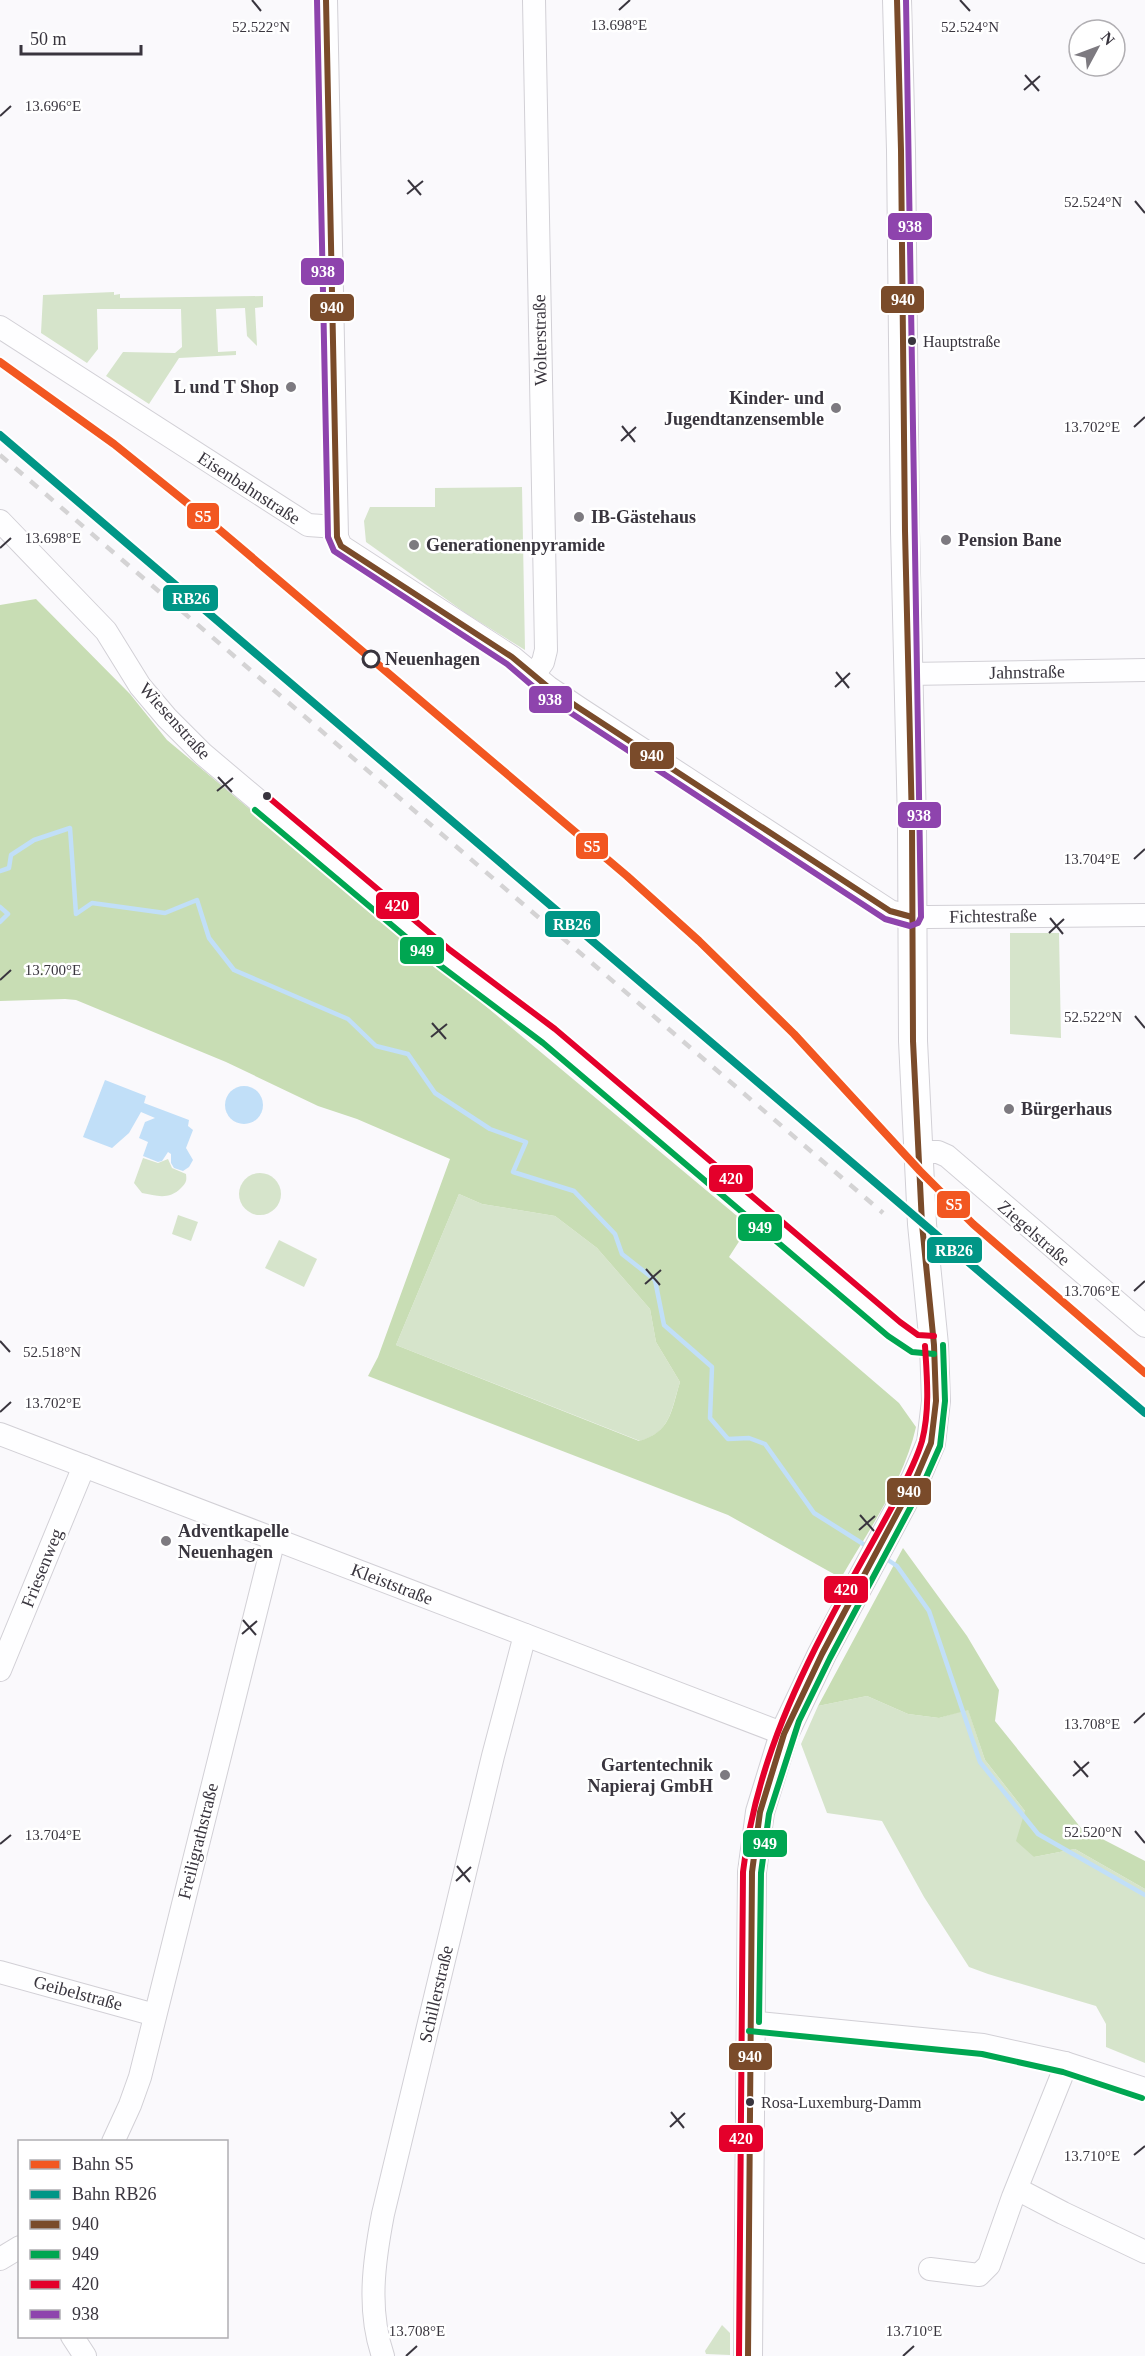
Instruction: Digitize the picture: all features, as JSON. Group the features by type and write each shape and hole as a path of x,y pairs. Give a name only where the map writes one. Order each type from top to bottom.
{"main road":[{"path":"748,2356 750,2022 754,1844 760,1812 784,1734 822,1654 916,1478 931,1443 936,1401 934,1346 922,1224 913,1041 897,0"}],"street":[{"path":"326,0 336,537 341,546 512,657 533,676 579,708 890,911 912,916"},
{"name":"Wolterstraße","path":"533,676 543,662 546,650 534,0"},
{"name":"Eisenbahnstraße","path":"0,327 308,525 336,527"},
{"name":"Wiesenstraße","path":"0,521 106,631 140,686 167,718 203,754 444,957 549,1036 894,1329 915,1344 934,1346"},
{"name":"Jahnstraße","path":"908,674 1145,670"},
{"name":"Fichtestraße","path":"912,916 1145,915"},
{"name":"Ziegelstraße","path":"919,1152 938,1152 947,1156 1145,1326"},
{"name":"Kleiststraße","path":"0,1434 784,1734"},
{"name":"Friesenweg","path":"0,1670 84,1466"},
{"name":"Freiligrathstraße","path":"114,2140 133,2097 274,1539"},
{"name":"Schillerstraße","path":"383,2356 374,2320 376,2252 383,2214 490,1767 525,1635"},
{"name":"Geibelstraße","path":"0,1972 155,2014"},
{"path":"750,2022 983,2045 1065,2063 1145,2089"},
{"path":"930,2269 979,2275 989,2265 1065,2063"},
{"path":"1017,2189 1145,2253"},
{"path":"73,2338 86,2356"}],"green space":[{"path":"114,292 114,295 120,294 120,298 263,296 263,307 255,308 257,346 247,336 245,308 216,309 218,352 236,351 236,355 179,358 149,404 106,376 123,352 175,353 182,347 181,309 97,309 98,349 87,363 41,333 43,295"},
{"path":"522,487 525,650 467,614 366,542 364,521 370,507 435,507 435,488"},
{"path":"36,599 130,694 167,740 749,1226 729,1257 899,1403 916,1427 894,1486 841,1578 728,1515 368,1376 378,1357 450,1159 357,1119 318,1106 226,1062 76,1000 0,1001 0,605","holes":["459,1194 482,1204 555,1216 597,1248 650,1309 656,1342 680,1382 672,1411 658,1432 639,1441 396,1345"]},
{"path":"1010,933 1059,933 1061,1038 1010,1034"},
{"path":"143,1158 158,1163 168,1159 172,1168 186,1174 185,1183 176,1192 167,1196 142,1193 134,1183"},
{"path":"260,1173 275,1179 281,1194 275,1209 260,1215 245,1209 239,1194 245,1179"},
{"path":"459,1194 482,1204 555,1216 597,1248 650,1309 656,1342 680,1382 672,1411 658,1432 640,1441 396,1345"},
{"path":"178,1215 198,1222 191,1241 172,1234"},
{"path":"279,1240 317,1259 304,1287 265,1268"},
{"path":"903,1548 967,1636 999,1690 995,1721 1081,1828 1145,1861 1145,1889 1075,1849 1034,1857 1016,1841 1025,1811 985,1760 968,1710 939,1718 908,1714 867,1696 818,1706"},
{"path":"867,1696 908,1714 939,1718 968,1709 985,1760 1025,1811 1034,1857 1075,1849 1145,1889 1145,2063 1106,2047 1106,2024 1096,2006 969,1967 924,1897 882,1821 827,1813 801,1744 818,1706"},
{"path":"722,2325 730,2333 730,2355 706,2354 705,2351"}],"water":[{"path":"105,1080 146,1096 144,1103 189,1120 188,1126 193,1130 186,1148 193,1160 189,1167 183,1171 174,1168 171,1163 171,1154 168,1152 162,1161 158,1162 143,1156 148,1142 139,1138 145,1122 155,1118 141,1112 129,1133 112,1148 83,1137"},
{"path":"244,1086 258,1091 263,1105 258,1119 244,1124 230,1119 225,1105 230,1091"}],"waterway":[{"path":"0,871 9,868 11,855 34,840 70,828 76,914 92,903 165,913 197,900 209,938 234,970 348,1019 376,1046 408,1054 435,1093 490,1129 526,1142 513,1172 574,1191 615,1234 622,1254 655,1280 664,1325 712,1367 710,1418 728,1439 749,1438 765,1444 814,1513 868,1547"},
{"path":"0,907 8,914 0,922"},
{"path":"885,1558 897,1566 929,1611 980,1762 1038,1834 1145,1895"}],"railway":[{"path":"0,455 883,1213"}],"rail line":[{"name":"S5","path":"0,362 114,444 202,515 627,876 699,941 794,1034 920,1171 973,1224 1145,1373"},
{"name":"RB26","path":"0,435 1145,1413"}],"transit line":[{"name":"938","path":"317,0 328,537 334,551 507,664 542,694 885,919 910,926 918,923 921,917 906,0"},
{"name":"940","path":"326,0 337,537 341,546 512,657 548,687 579,708 890,911 912,917"},
{"name":"940","path":"748,2356 752,1872 760,1812 784,1734 822,1654 916,1478 931,1443 936,1401 934,1345 922,1224 913,1041 912,824 897,0"},
{"name":"420","path":"267,796 450,950 555,1029 900,1322 918,1335 934,1336"},
{"name":"949","path":"255,810 438,964 543,1043 888,1336 912,1352 934,1354"},
{"name":"949","path":"759,2022 761,1873 769,1814 799,1721 924,1482 940,1446 945,1401 943,1345"},
{"name":"420","path":"739,2356 743,1872 748,1840 762,1778 783,1718 832,1615 902,1488 922,1441 927,1405 925,1346"},
{"name":"949","path":"749,2031 982,2054 1063,2072 1142,2098"}],"place":[{"name":"Hauptstraße","path":"912,341"},
{"name":"L und T Shop","path":"291,387"},
{"name":"Kinder- und Jugendtanzensemble","path":"836,408"},
{"name":"IB-Gästehaus","path":"579,517"},
{"name":"Pension Bane","path":"946,540"},
{"name":"Generationenpyramide","path":"414,545"},
{"name":"Neuenhagen","path":"371,659"},
{"name":"Bürgerhaus","path":"1009,1109"},
{"name":"Adventkapelle Neuenhagen","path":"166,1541"},
{"name":"Gartentechnik Napieraj GmbH","path":"725,1775"},
{"name":"Rosa-Luxemburg-Damm","path":"750,2102"}]}
